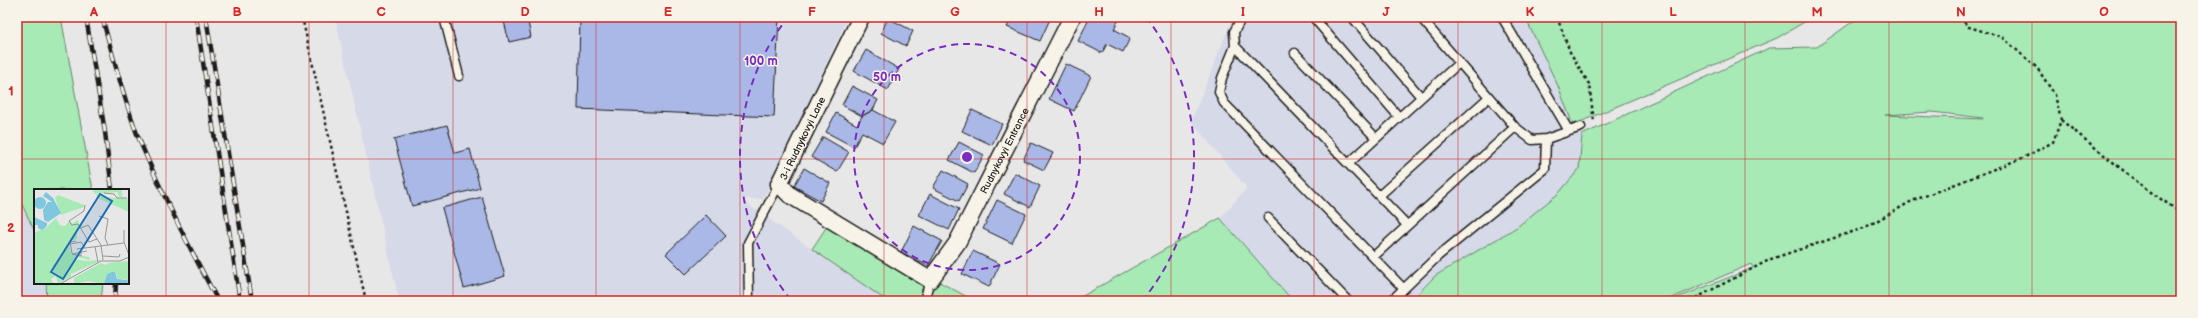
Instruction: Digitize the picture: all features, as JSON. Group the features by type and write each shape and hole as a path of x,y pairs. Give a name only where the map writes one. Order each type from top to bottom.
{"street":[{"name":"3-i Rudnykovyi Lane","path":"861,17 779,184 790,195 930,280"},
{"name":"Rudnykovyi Entrance","path":"930,280 957,243 1072,17"}],"lane":[{"path":"444,17 459,76"},
{"path":"1242,17 1234,32 1235,46 1222,78 1219,92 1224,103 1403,288"},
{"path":"1313,17 1399,117"},
{"path":"1352,17 1421,97"},
{"path":"1420,17 1515,127 1532,140 1546,139 1581,127"},
{"path":"1502,17 1569,131"},
{"path":"1235,46 1348,164 1380,195 1407,225"},
{"path":"1294,54 1376,138"},
{"path":"1348,164 1459,63"},
{"path":"1380,195 1489,97"},
{"path":"1373,257 1515,127"},
{"path":"1391,301 1438,256 1544,169 1546,139"},
{"path":"749,301 748,243 779,184"},
{"path":"1268,218 1348,301"},
{"path":"924,301 930,280"}],"path":[{"path":"302,17 366,301"},
{"path":"1557,17 1570,52 1589,84 1594,122"},
{"path":"1684,301 1698,297 1771,259 1864,228 1912,201 2025,157 2053,142 2061,120 2055,95 2037,68 2002,37 1969,27 1959,17"},
{"path":"2061,120 2144,188 2181,213"}],"shaded area":[{"path":"335,17 848,17 763,199 740,199 887,301 399,301"},
{"path":"1233,17 1537,17 1581,127 1584,172 1522,224 1435,276 1411,301 1293,301 1220,218 1247,188 1191,121"},
{"path":"17,194 34,230 34,284 45,284 46,301 17,301"}],"green space":[{"path":"17,17 61,17 93,189 34,189 34,230 17,194"},
{"path":"1525,17 1813,17 1777,38 1573,125 1558,86"},
{"path":"1859,17 2181,17 2181,301 1669,301 1753,268 1751,264 1665,301 1411,301 1435,276 1517,227 1559,193 1579,169 1582,135 1769,48 1817,47","holes":["1932,112 1983,119 1885,115"]},
{"path":"1220,218 1293,301 1074,301"},
{"path":"829,223 975,301 887,301 812,249"},
{"path":"46,284 103,284 101,301 47,301"}],"building":[{"path":"503,17 527,17 531,37 509,42"},
{"path":"580,17 779,17 774,117 578,109"},
{"path":"1012,17 1051,17 1040,41 1007,27"},
{"path":"1090,17 1120,17 1114,29 1130,38 1123,52 1107,44 1102,53 1078,41"},
{"path":"888,18 913,31 906,46 881,33"},
{"path":"866,50 899,69 888,90 854,71"},
{"path":"1066,64 1091,76 1074,111 1049,99"},
{"path":"852,86 878,100 873,110 862,116 842,105"},
{"path":"873,110 895,122 883,143 862,132 854,147 826,132 836,113 857,125 862,116"},
{"path":"972,110 1002,124 992,145 962,131"},
{"path":"447,125 455,153 470,149 480,188 412,206 394,139"},
{"path":"823,137 849,152 837,172 811,157"},
{"path":"959,142 984,155 974,173 949,160"},
{"path":"1031,143 1053,153 1044,170 1023,160"},
{"path":"804,168 830,183 821,201 794,186"},
{"path":"943,170 968,184 959,201 933,188"},
{"path":"1015,173 1040,186 1030,207 1004,194"},
{"path":"930,194 959,209 949,230 919,215"},
{"path":"482,197 505,276 464,288 442,208"},
{"path":"997,200 1026,214 1012,243 983,229"},
{"path":"706,215 726,236 686,274 666,254"},
{"path":"914,226 942,241 928,266 901,252"},
{"path":"973,251 1000,264 989,287 962,274"}],"railway":[{"path":"86,17 105,132 112,189"},
{"path":"102,17 137,134 175,219 218,301"},
{"path":"196,17 240,301"},
{"path":"206,17 252,301"},
{"path":"115,301 116,284"}]}
